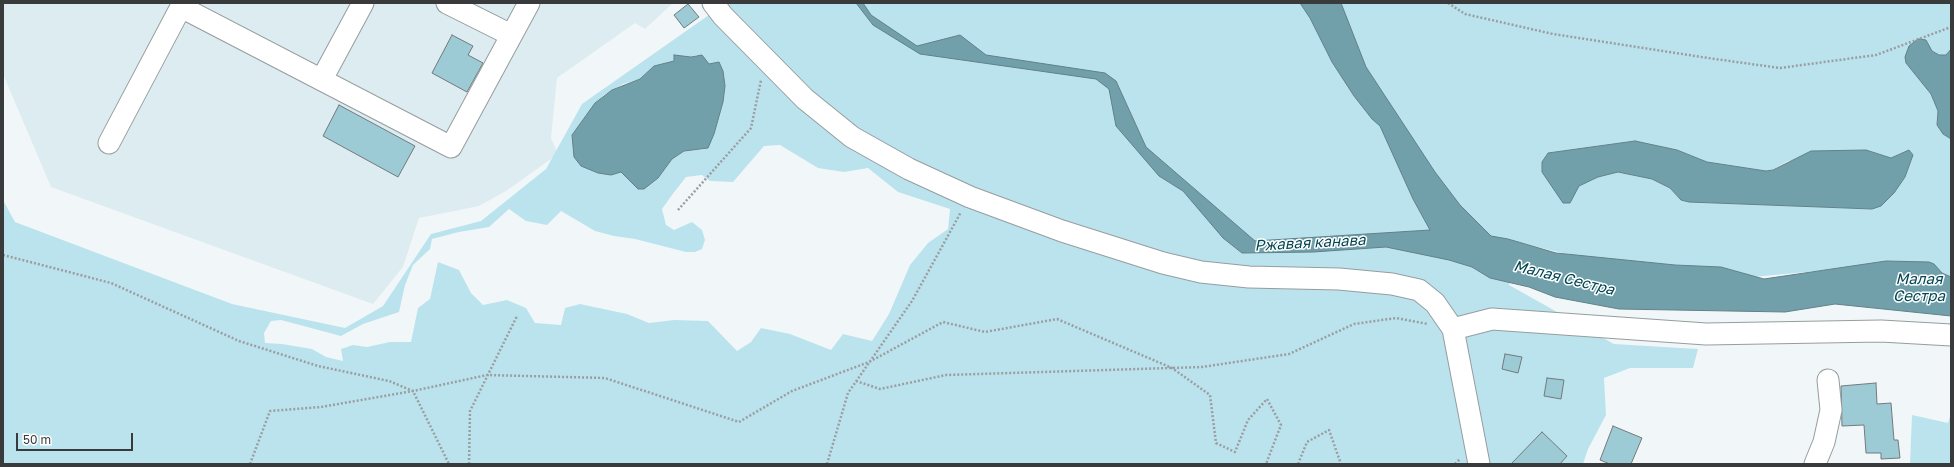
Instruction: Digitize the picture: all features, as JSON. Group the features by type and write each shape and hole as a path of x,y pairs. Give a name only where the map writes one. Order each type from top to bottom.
{"street":[{"path":"322,79 363,3"},
{"path":"447,3 511,36"},
{"path":"109,143 182,5 451,147 529,3"},
{"path":"713,3 723,16 765,60 805,98 852,137 909,169 970,197 1062,231 1201,272 1249,277 1338,279 1392,284 1419,290 1435,303 1452,329 1479,464"},
{"path":"1452,329 1492,319 1706,334 1881,331 1951,335"},
{"path":"1815,464 1824,442 1831,410 1828,380"}],"path":[{"path":"1448,3 1465,14 1553,34 1780,68 1876,55 1951,27"},
{"path":"678,210 751,128 765,60"},
{"path":"827,464 848,393 912,301 970,197"},
{"path":"3,255 111,283 239,341 318,366 389,381 413,391 449,464"},
{"path":"469,464 470,411 517,316"},
{"path":"856,381 880,389 946,375 1202,367 1289,354 1354,324 1396,318 1452,329"},
{"path":"250,464 270,411 321,407 413,391 487,375 605,378 739,422 792,391 869,362 943,322 985,332 1057,319 1172,368 1210,396 1216,443 1235,452 1248,420 1267,399 1281,425 1266,464"},
{"path":"1298,464 1307,442 1329,430 1341,464"}],"shaded area":[{"path":"3,3 673,3 645,29 635,23 557,78 551,138 558,154 506,191 479,206 419,218 403,267 373,304 51,187 3,74"},
{"path":"726,3 1951,3 1951,49 1946,55 1939,55 1932,51 1926,40 1906,63 1931,94 1938,111 1937,125 1943,134 1951,139 1951,277 1912,262 1732,279 1600,262 1517,242 1509,285 1614,344 1698,349 1693,368 1630,368 1604,378 1606,415 1588,449 1583,464 3,464 3,200 15,222 232,304 345,328 383,306 431,234 481,221 546,169 582,104","holes":["697,55 709,64 725,85 723,102 714,134 705,149 684,151 672,159 658,178 638,189 621,172 572,135 595,103 604,95 623,84 640,79 654,66","1635,141 1677,150 1707,162 1766,171 1772,170 1788,161 1866,150 1891,158 1909,150 1913,155 1905,177 1872,209 1689,202 1681,200 1670,188 1652,179 1618,172 1598,177 1579,186 1545,156 1548,153","780,145 818,168 844,172 868,168 898,192 950,209 948,229 928,243 910,265 889,314 872,341 843,334 831,350 790,334 761,328 751,342 737,351 708,321 674,320 649,323 627,314 580,304 565,308 561,325 535,323 526,308 507,300 483,305 471,293 459,270 438,262 430,299 418,308 411,342 390,342 367,347 353,345 341,349 343,361 326,357 312,349 265,343 264,333 271,321 281,320 341,336 363,324 399,312 405,285 413,265 430,249 432,239 459,232 489,227 509,209 526,221 547,225 561,211 595,231 686,252 695,252 702,249 705,240 702,230 692,222 674,230 666,225 662,209 686,177 702,175 710,181 733,182 764,146"]},
{"path":"1951,413 1951,464 1910,464 1912,415 1948,423"}],"water":[{"path":"856,3 863,3 871,15 917,46 960,35 986,55 1105,73 1116,81 1146,147 1255,241 1430,230 1413,199 1380,126 1372,119 1354,96 1332,62 1310,18 1300,3 1341,3 1366,67 1435,172 1460,205 1491,236 1508,239 1556,253 1675,265 1721,267 1764,279 1886,261 1929,262 1934,264 1942,273 1951,277 1951,316 1835,304 1785,312 1619,309 1555,297 1529,287 1490,278 1472,267 1449,260 1386,247 1313,252 1242,253 1223,238 1183,191 1159,176 1116,126 1109,89 1096,79 920,54 873,25"},
{"path":"1918,39 1926,40 1932,51 1939,55 1946,55 1951,49 1951,139 1943,134 1937,125 1938,111 1931,94 1906,63 1905,57 1909,46"},
{"path":"674,55 691,57 702,55 709,64 719,62 723,71 725,86 723,102 714,134 708,148 684,151 672,159 658,178 644,189 638,189 621,172 611,175 598,173 581,166 574,157 572,135 595,103 612,90 640,79 654,66 674,61"},
{"path":"1635,141 1677,150 1707,162 1766,171 1773,170 1811,151 1866,150 1891,158 1909,150 1913,155 1905,177 1894,193 1881,206 1872,209 1689,202 1681,200 1670,188 1652,179 1618,172 1598,177 1579,186 1570,203 1563,203 1542,172 1542,162 1548,153"}],"building":[{"path":"688,4 699,17 684,28 674,15"},
{"path":"452,35 473,46 468,55 483,63 467,92 432,73"},
{"path":"339,105 415,146 398,177 323,136"},
{"path":"1505,354 1522,357 1518,373 1502,369"},
{"path":"1547,378 1564,380 1561,399 1544,396"},
{"path":"1876,383 1877,404 1891,403 1894,440 1898,440 1900,458 1881,459 1881,453 1866,453 1864,425 1842,426 1841,386"},
{"path":"1613,426 1642,438 1631,464 1610,464 1600,460"},
{"path":"1542,432 1567,456 1560,464 1511,464"}],"water label":[{"name":"Ржавая канава","path":"1310,243"},
{"name":"Малая Сестра","path":"1564,278"},
{"name":"Малая Сестра","path":"1919,288"}]}
